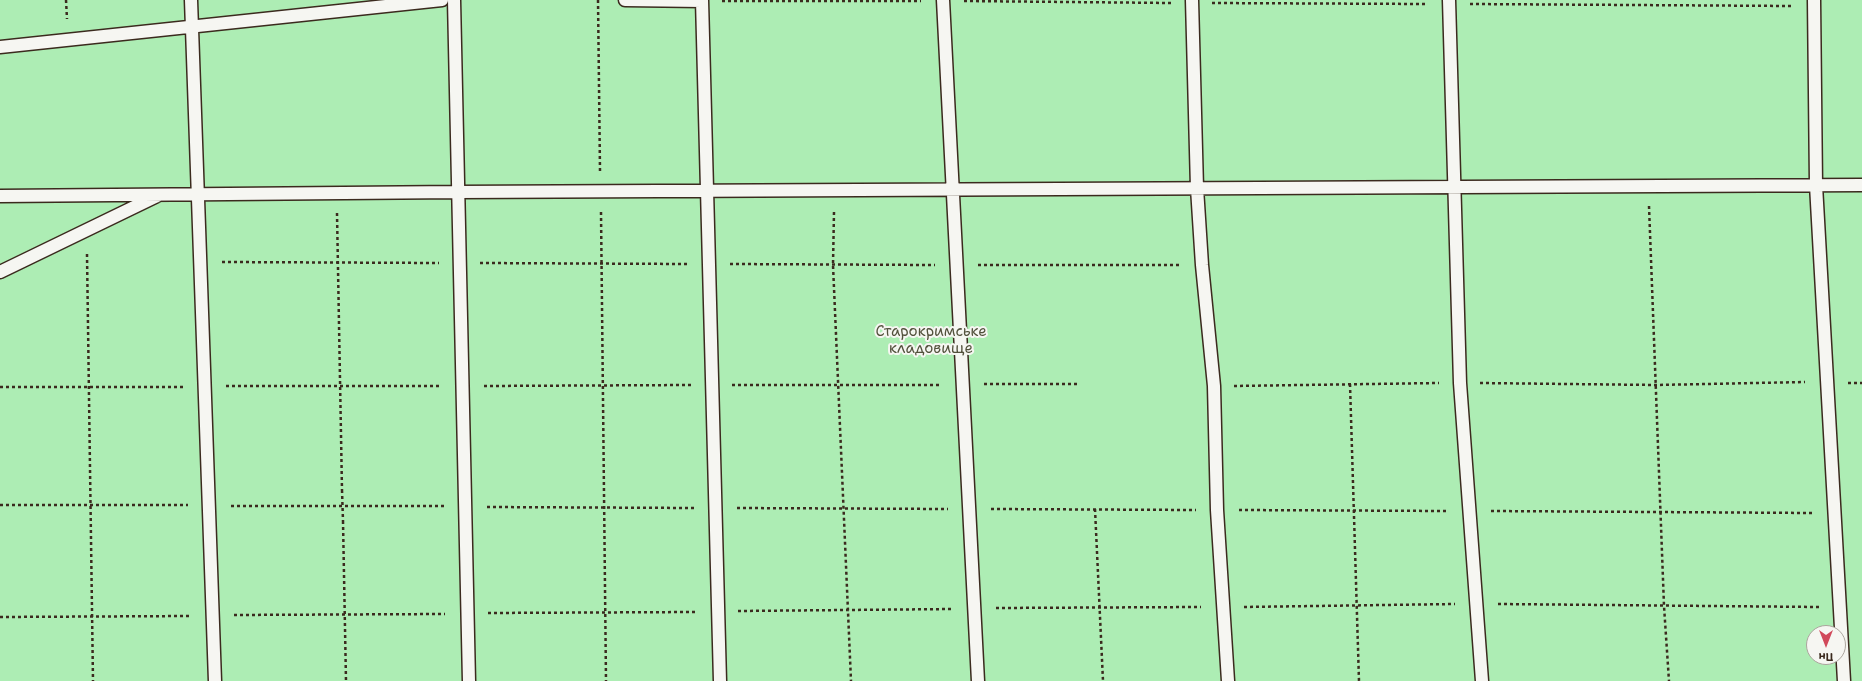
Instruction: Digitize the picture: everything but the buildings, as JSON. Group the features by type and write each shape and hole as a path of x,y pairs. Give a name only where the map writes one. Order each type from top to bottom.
{"lane":[{"path":"191,0 215,681"},
{"path":"0,47 442,0"},
{"path":"454,0 469,681"},
{"path":"625,0 702,0 720,681"},
{"path":"943,1 978,681"},
{"path":"1192,1 1197,188 1202,265 1214,386 1217,510 1228,681"},
{"path":"1449,2 1460,383 1482,681"},
{"path":"1814,3 1816,185 1844,681"},
{"path":"0,196 601,191 1862,185"},
{"path":"0,272 162,194"}],"path":[{"path":"598,0 606,681"},
{"path":"702,0 1814,3"},
{"path":"1648,186 1664,606 1669,681"},
{"path":"834,190 833,265 851,681"},
{"path":"336,193 346,681"},
{"path":"87,230 93,681"},
{"path":"1214,386 1460,383 1862,383"},
{"path":"0,387 1077,384"},
{"path":"1350,384 1359,681"},
{"path":"0,505 1835,513"},
{"path":"1095,509 1103,681"},
{"path":"0,617 718,612 1476,604 1840,607"}],"green space":[{"name":"Старокримське кладовище","path":"0,0 1862,0 1862,681 0,681"}]}
